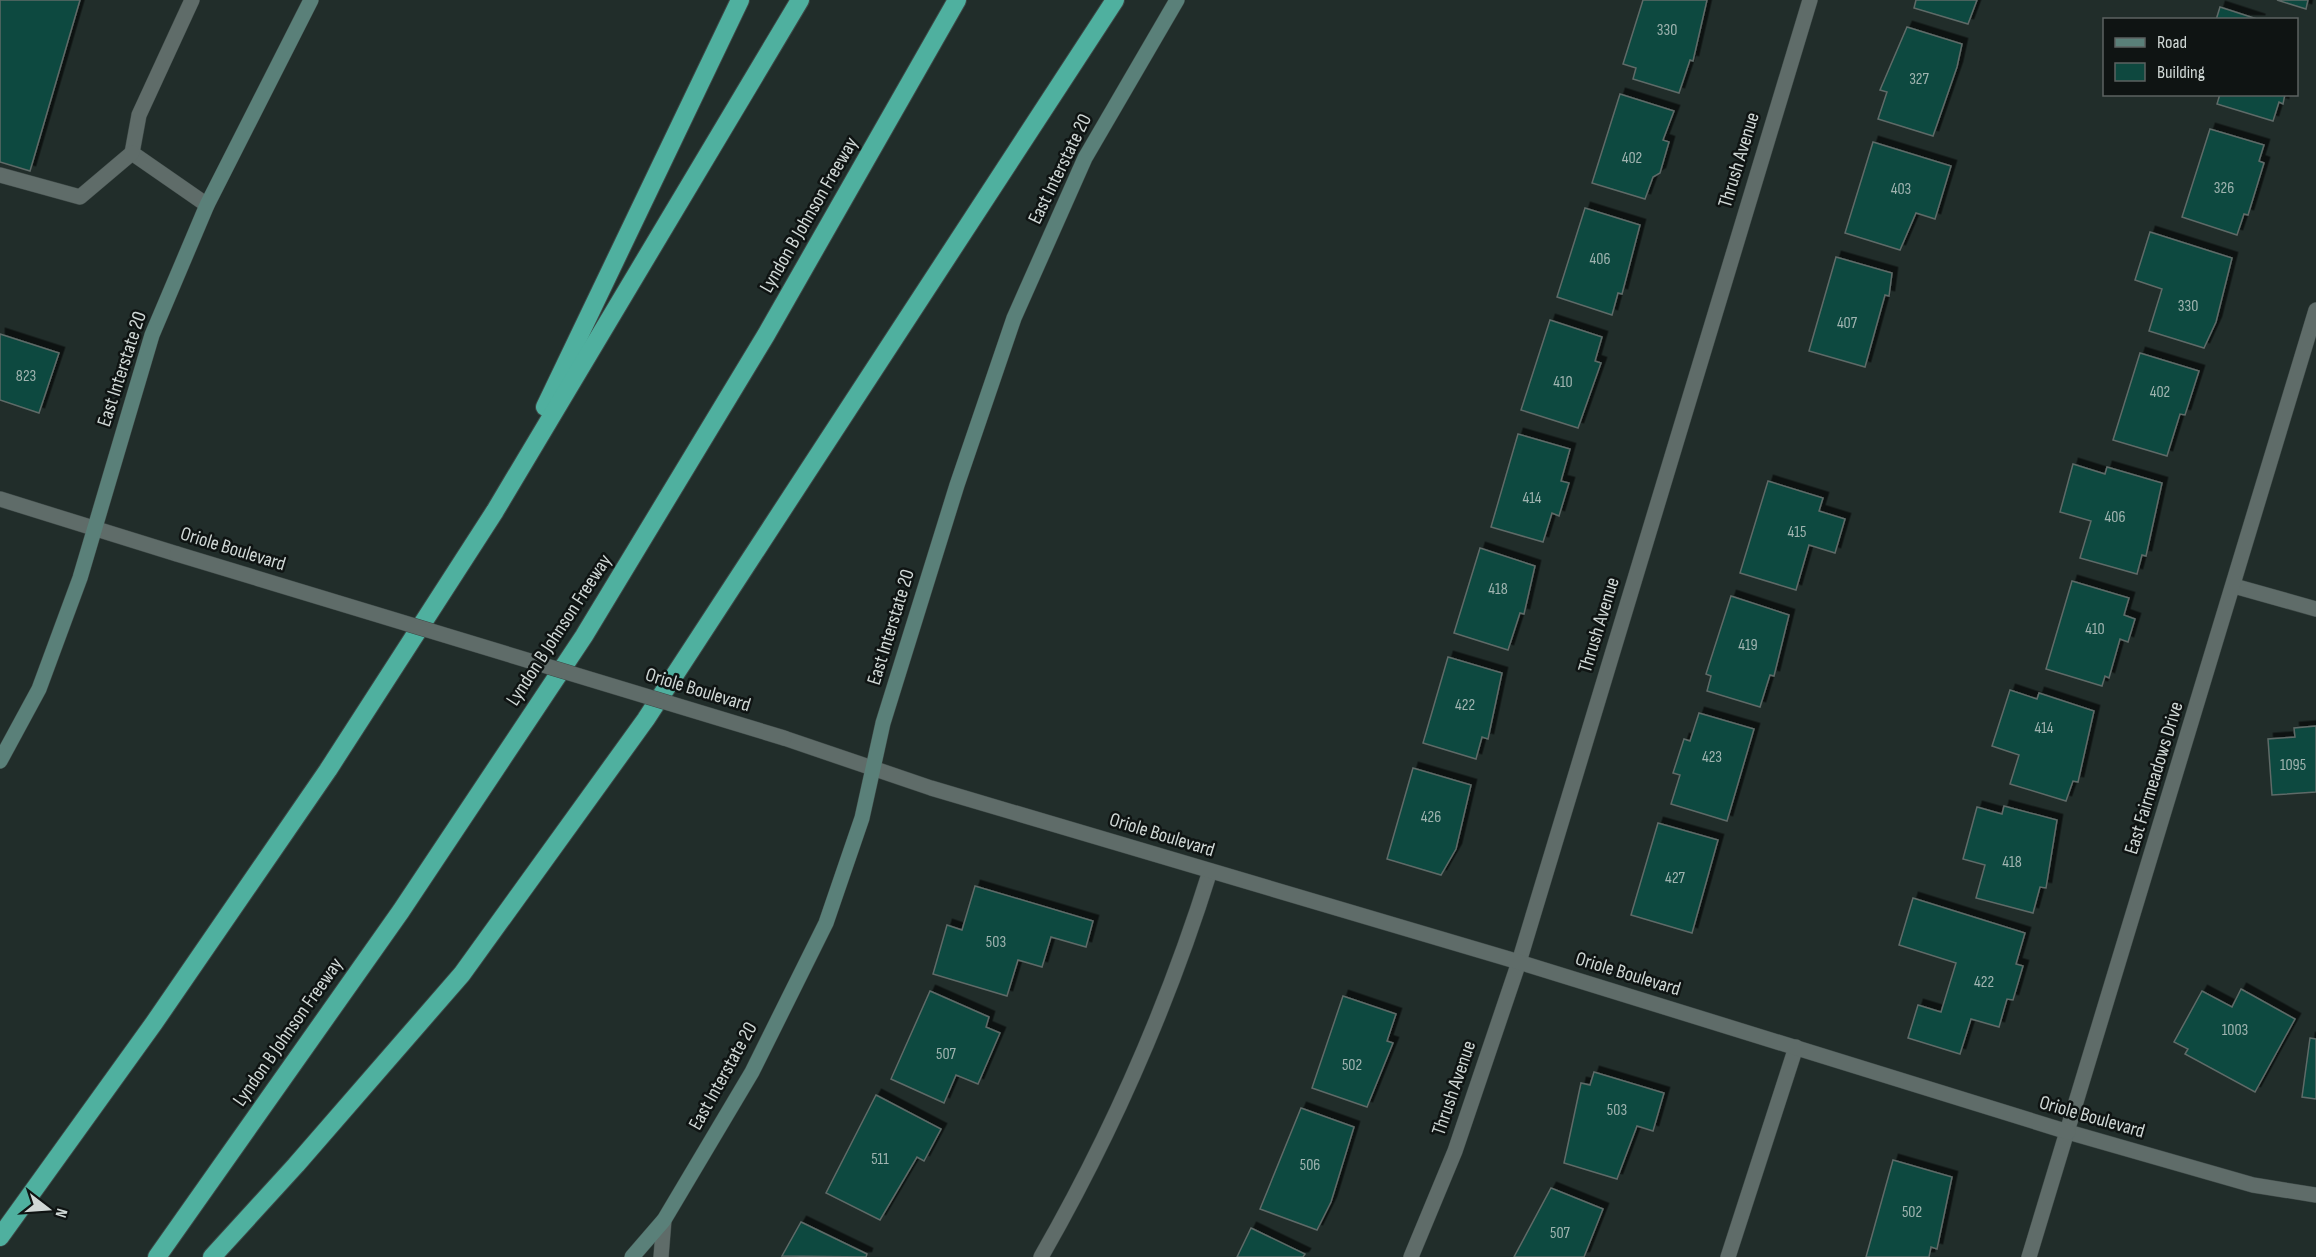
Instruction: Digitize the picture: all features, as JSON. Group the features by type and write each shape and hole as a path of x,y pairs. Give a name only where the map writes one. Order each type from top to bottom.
{"highway":[{"path":"495,511 740,0"},
{"path":"0,1238 154,1023 328,770 495,511 800,0"},
{"name":"Lyndon B Johnson Freeway","path":"157,1257 401,911 584,636 766,335 957,0"},
{"path":"212,1257 296,1165 462,974 646,719 1115,0"}],"main road":[{"name":"East Interstate 20","path":"0,761 39,689 95,528 152,335 207,205 311,0"},
{"name":"East Interstate 20","path":"632,1257 664,1220 752,1072 826,923 862,818 883,723 1014,318 1085,158 1177,0"}],"street":[{"path":"0,174 80,196 132,153 139,115 192,0"},
{"name":"Thrush Avenue","path":"1411,1257 1455,1151 1519,962 1809,0"},
{"path":"132,153 207,205"},
{"name":"East Fairmeadows Drive","path":"2029,1257 2316,310"},
{"name":"Oriole Boulevard","path":"0,499 784,738 942,791 1519,962 2068,1132 2253,1185 2316,1196"},
{"path":"2234,586 2316,609"},
{"path":"1041,1257 1092,1166 1134,1075 1193,926 1210,871"},
{"path":"1728,1257 1796,1047"},
{"path":"661,1257 664,1220"}],"building":[{"path":"0,0 80,0 30,171 0,162"},
{"path":"1643,0 1707,0 1693,61 1690,60 1679,93 1633,79 1636,68 1623,64"},
{"path":"1916,0 1977,0 1968,24 1914,8"},
{"path":"2277,0 2308,0 2306,9"},
{"path":"2220,7 2254,18 2217,18"},
{"path":"1907,27 1962,44 1957,67 1933,136 1878,119 1887,92 1880,90"},
{"path":"1620,94 1674,111 1663,140 1669,142 1660,173 1653,177 1645,199 1592,183"},
{"path":"2219,96 2285,96 2283,104 2279,102 2273,121 2217,104"},
{"path":"2210,129 2264,145 2259,161 2264,163 2248,215 2244,214 2237,235 2182,217"},
{"path":"1873,142 1951,166 1935,219 1916,213 1900,250 1845,233"},
{"path":"1585,208 1640,225 1622,294 1618,293 1612,315 1557,297"},
{"path":"2150,232 2232,258 2216,322 2204,348 2149,331 2162,289 2135,280"},
{"path":"1836,257 1892,273 1889,296 1885,295 1865,367 1809,351"},
{"path":"1550,320 1602,337 1595,361 1601,363 1578,428 1521,410"},
{"path":"0,334 59,353 39,413 0,400"},
{"path":"2140,353 2199,371 2185,415 2180,414 2167,456 2113,440"},
{"path":"1518,434 1570,449 1561,481 1569,483 1559,516 1552,513 1543,542 1491,527"},
{"path":"2073,464 2105,474 2107,467 2162,483 2146,556 2142,555 2137,574 2080,558 2091,521 2060,512"},
{"path":"1768,481 1823,498 1819,511 1845,519 1835,553 1809,545 1796,590 1740,573"},
{"path":"1480,548 1535,566 1524,614 1520,613 1508,650 1454,633"},
{"path":"2072,581 2129,598 2124,615 2135,619 2128,642 2120,639 2109,678 2105,676 2102,686 2046,669"},
{"path":"1731,596 1789,615 1774,676 1770,675 1760,707 1707,691 1711,676 1706,674"},
{"path":"1448,657 1502,673 1488,739 1482,737 1476,759 1423,743"},
{"path":"2010,690 2037,699 2039,693 2094,711 2078,782 2073,781 2066,801 2010,784 2019,755 1992,746"},
{"path":"1699,713 1754,729 1727,821 1671,804 1680,775 1673,773 1684,739 1690,741"},
{"path":"2316,726 2316,792 2272,795 2268,739 2295,737 2294,728"},
{"path":"1413,768 1471,785 1456,849 1441,875 1387,859"},
{"path":"2004,806 2057,820 2046,888 2040,887 2033,913 1976,898 1985,865 1963,859 1977,807 2002,814"},
{"path":"1658,823 1718,840 1692,933 1631,915"},
{"path":"975,886 1093,921 1086,947 1051,937 1042,967 1018,960 1007,996 933,974 947,925 962,930"},
{"path":"1913,898 2025,933 2016,964 2023,966 2013,1000 2007,999 1999,1027 1971,1019 1960,1054 1908,1038 1918,1005 1941,1012 1956,963 1899,945"},
{"path":"2241,989 2295,1019 2255,1092 2185,1054 2188,1049 2174,1042 2202,991 2232,1007"},
{"path":"930,991 989,1017 986,1027 1000,1033 978,1084 956,1075 944,1103 891,1079"},
{"path":"1343,996 1396,1014 1387,1041 1393,1043 1367,1107 1312,1088"},
{"path":"2310,1038 2316,1039 2316,1099 2302,1097"},
{"path":"1594,1072 1664,1093 1653,1131 1637,1126 1617,1179 1564,1163 1581,1083 1590,1085"},
{"path":"876,1095 941,1129 924,1161 917,1157 880,1220 826,1193"},
{"path":"1301,1108 1354,1127 1331,1202 1317,1230 1260,1209"},
{"path":"1893,1160 1952,1177 1937,1249 1931,1247 1929,1257 1866,1257"},
{"path":"1551,1188 1603,1209 1584,1257 1514,1257"},
{"path":"801,1222 867,1254 866,1257 782,1256"},
{"path":"1251,1228 1305,1254 1303,1257 1237,1257"}]}
